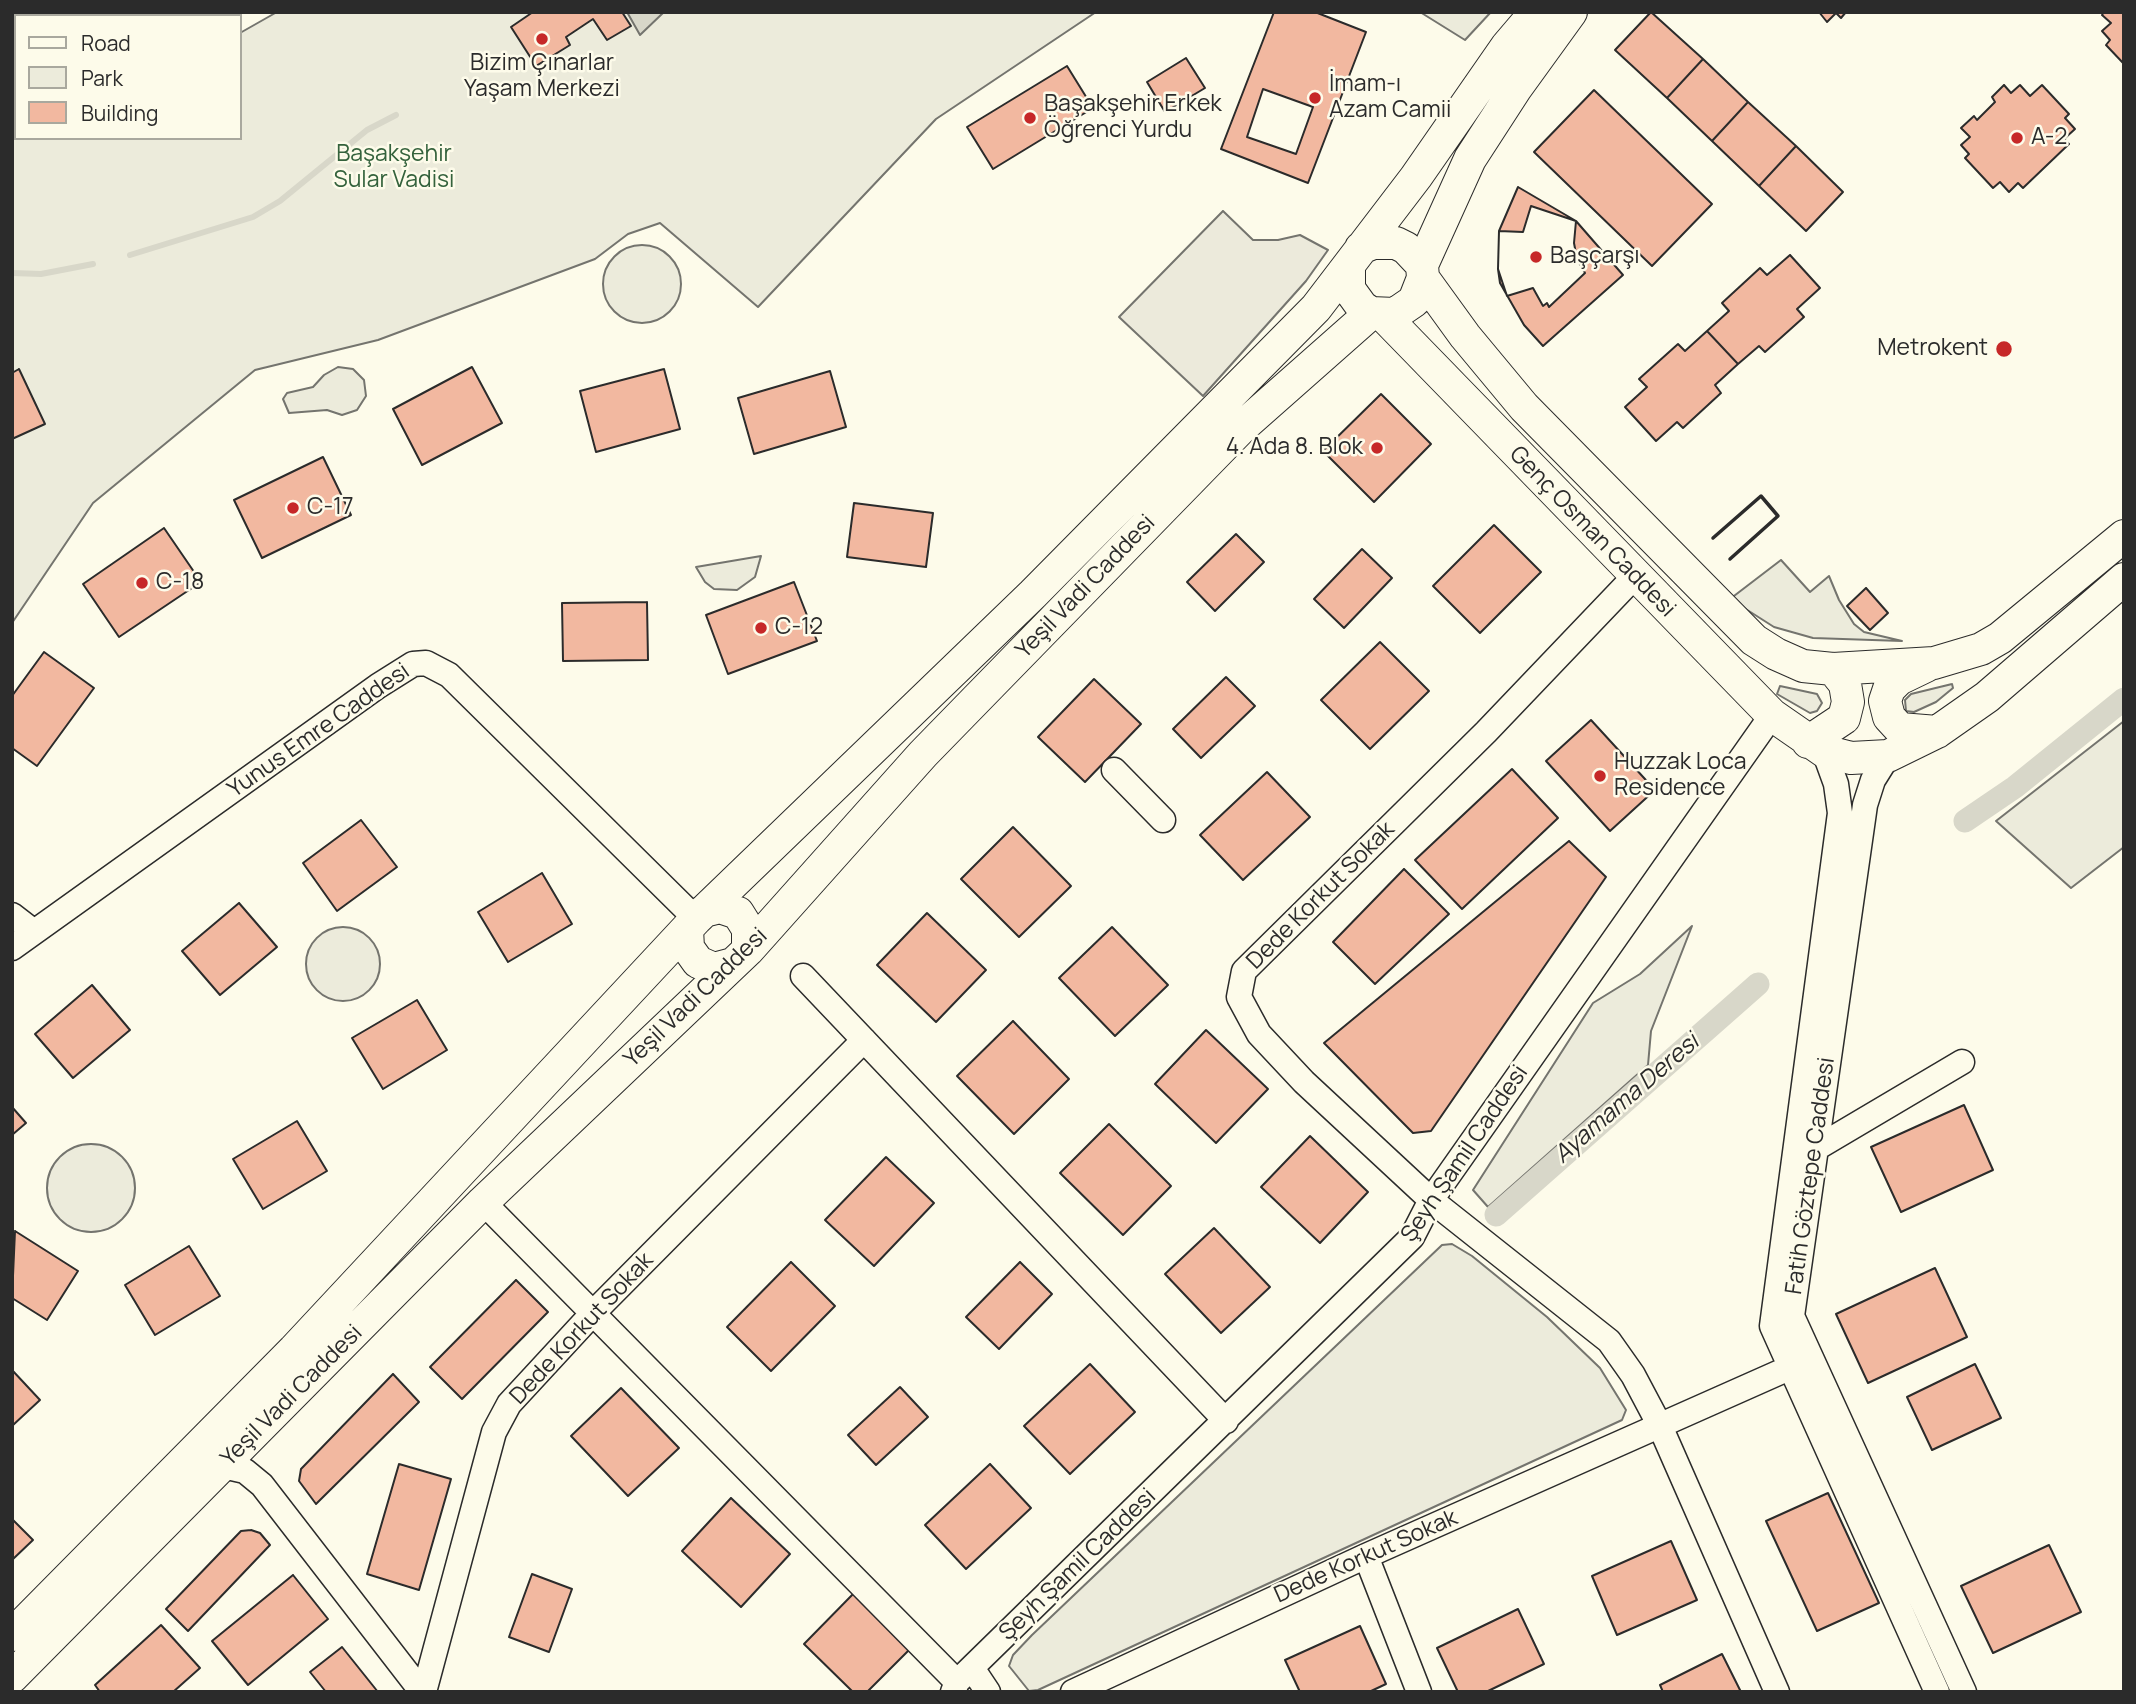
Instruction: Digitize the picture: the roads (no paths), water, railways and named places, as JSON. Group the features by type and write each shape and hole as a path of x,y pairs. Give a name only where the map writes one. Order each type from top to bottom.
{"main road":[{"name":"Yeşil Vadi Caddesi","path":"12,1635 294,1350 695,919 1113,515 1316,308 1416,177 1507,46 1536,12"},
{"path":"1422,272 1406,248 1396,243 1373,243 1355,257 1349,289 1362,307 1377,314 1405,309 1414,301 1422,272 1470,159 1516,88 1571,12"},
{"name":"Genç Osman Caddesi","path":"1422,272 1465,337 1524,407 1754,640 1803,666 1833,669"},
{"name":"Yeşil Vadi Caddesi","path":"12,1677 483,1202 740,957 923,754 1242,427 1377,314"},
{"name":"Genç Osman Caddesi","path":"1377,314 1772,715 1816,746"},
{"path":"1937,732 1900,729 1889,717 1885,701 1889,690 1899,679 2000,639 2124,536"},
{"path":"1833,669 1845,684 1848,702 1844,718 1816,746 1851,758 1888,756 1937,732 1987,697 2124,579"},
{"path":"1833,669 1934,663"},
{"path":"720,907 738,913 748,929 740,957 714,969 698,962 688,947 695,919 720,907"}],"street":[{"name":"Dede Korkut Sokak","path":"1634,577 1486,732 1244,971 1239,997 1259,1034 1304,1082 1431,1200 1609,1341 1633,1375 1660,1426 1777,1692"},
{"name":"Yunus Emre Caddesi","path":"12,948 389,678 414,664 426,663 449,675 695,919"},
{"name":"Şeyh Şamil Caddesi","path":"961,1680 1412,1237 1431,1200 1772,715"},
{"name":"Fatih Göztepe Caddesi","path":"1805,1149 1840,813 1836,783 1816,746"},
{"name":"Fatih Göztepe Caddesi","path":"1888,756 1873,780 1865,805 1772,1326 1801,1363 1964,1692"},
{"path":"1114,771 1163,820"},
{"path":"12,915 34,932"},
{"path":"803,976 1226,1421"},
{"name":"Dede Korkut Sokak","path":"423,1692 494,1432 509,1404 594,1312 864,1040"},
{"path":"1805,1149 1962,1062"},
{"path":"483,1202 961,1680 988,1692"},
{"name":"Fatih Göztepe Caddesi","path":"1801,1363 1937,1692"},
{"path":"1660,1426 1801,1363"},
{"path":"262,1426 255,1461 262,1485"},
{"name":"Dede Korkut Sokak","path":"1073,1692 1366,1556 1660,1426"},
{"path":"223,1466 245,1471 262,1485 423,1692"},
{"path":"1366,1556 1419,1692"}],"waterway":[{"path":"130,255 253,217 280,201 367,130 396,115"},
{"path":"12,273 41,274 93,264"},
{"name":"Ayamama Deresi","path":"1965,821 2015,787 2124,699"},
{"name":"Ayamama Deresi","path":"1496,1215 1758,984"}],"place":[{"name":"Bizim Çınarlar Yaşam Merkezi","path":"542,39"},
{"name":"İmam-ı Azam Camii","path":"1315,98"},
{"name":"Başakşehir Erkek Öğrenci Yurdu","path":"1030,118"},
{"name":"A-2","path":"2017,138"},
{"name":"Başçarşı","path":"1536,257"},
{"name":"Metrokent","path":"2004,349"},
{"name":"4. Ada 8. Blok","path":"1377,448"},
{"name":"C-17","path":"293,508"},
{"name":"C-18","path":"142,583"},
{"name":"C-12","path":"761,628"},
{"name":"Huzzak Loca Residence","path":"1600,776"}],"park label":[{"name":"Başakşehir Sular Vadisi","path":"394,168"}]}
